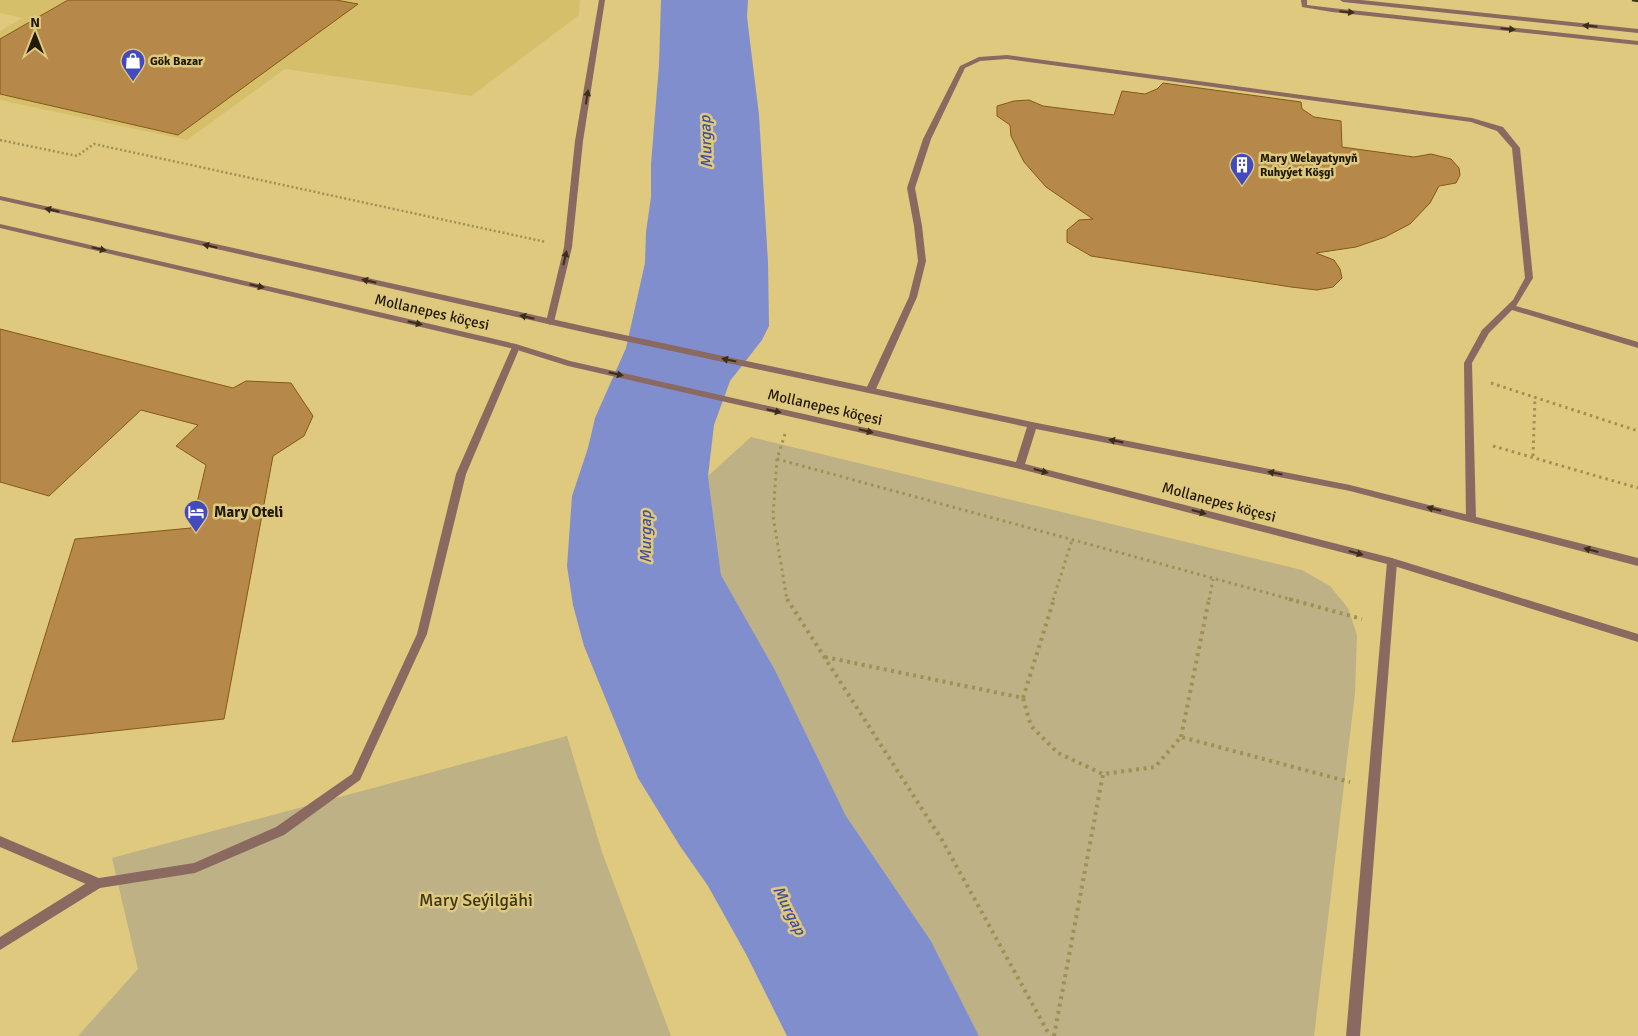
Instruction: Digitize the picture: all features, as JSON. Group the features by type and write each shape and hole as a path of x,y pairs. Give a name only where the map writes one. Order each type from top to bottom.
{"street":[{"path":"550,322 568,247 579,141 602,0"},
{"path":"1304,0 1304,6 1332,10 1638,43"},
{"path":"1343,0 1638,30"},
{"path":"871,389 913,297 922,261 918,226 910,188 924,147 962,68 979,59 1007,57 1472,120 1500,128 1516,148 1529,278 1516,301 1486,332 1468,362 1471,519"},
{"name":"Mollanepes köçesi","path":"0,198 550,322 1032,424 1350,488 1638,562"},
{"name":"Mollanepes köçesi","path":"0,226 516,347 568,363 1020,466 1392,562 1638,638"},
{"path":"1510,307 1638,345"},
{"path":"0,944 97,883 195,868 280,831 356,777 422,634 461,474 516,347"},
{"path":"1020,466 1032,424"},
{"path":"1353,1036 1392,562"},
{"path":"0,841 97,883"}],"path":[{"path":"0,140 78,156 94,144 568,247"},
{"path":"1469,376 1638,431"},
{"path":"1533,456 1535,398"},
{"path":"792,415 777,459 773,516 787,600 942,840 1052,1036"},
{"path":"1470,441 1533,456 1638,488"},
{"path":"777,459 1387,626"},
{"path":"1072,540 1023,698 1031,726 1058,754 1103,774 1155,766 1181,737 1213,578"},
{"path":"824,657 1023,698"},
{"path":"1181,737 1373,788"},
{"path":"1052,1036 1103,774"}],"shaded area":[{"name":"Gök Bazar","path":"0,0 580,0 579,15 471,96 285,69 187,140 0,100 0,31 22,18 0,13"}],"green space":[{"path":"751,437 1302,570 1330,586 1348,608 1357,635 1355,693 1314,1036 979,1036 931,941 846,816 775,670 721,575 708,476"},
{"name":"Mary Seýilgähi","path":"567,736 602,852 671,1036 78,1036 138,969 112,858"}],"water":[{"name":"Murgap","path":"661,0 748,0 747,17 759,115 768,262 769,326 762,340 730,381 714,425 708,476 721,575 775,670 846,816 931,941 979,1036 787,1036 746,954 708,886 680,846 638,778 584,646 573,605 567,566 572,496 588,448 595,418 626,348 645,263 646,232 651,197 651,164 659,65"}],"building":[{"path":"68,0 336,0 358,4 178,135 0,94 0,39"},
{"name":"Mary Welayatynyň Ruhyýet Köşgi","path":"1163,83 1301,102 1302,109 1314,117 1341,121 1342,147 1414,157 1431,154 1451,159 1459,168 1460,175 1456,183 1439,186 1430,203 1410,224 1385,237 1356,247 1316,253 1334,260 1340,269 1342,278 1333,287 1317,290 1291,287 1091,256 1067,242 1067,230 1079,220 1093,219 1046,187 1024,162 1011,136 1010,125 997,116 997,106 1014,101 1029,100 1043,106 1114,115 1122,91 1145,94 1157,89"},
{"name":"Mary Oteli","path":"0,329 233,388 246,381 291,383 313,416 304,436 273,456 224,719 12,742 75,539 191,528 206,465 176,446 198,425 141,410 49,496 0,482"}],"railway":[{"path":"1632,0 1638,1"}],"place":[{"name":"Gök Bazar","path":"133,82"},
{"name":"Mary Welayatynyň Ruhyýet Köşgi","path":"1242,186"},
{"name":"Mary Oteli","path":"196,533"}]}
